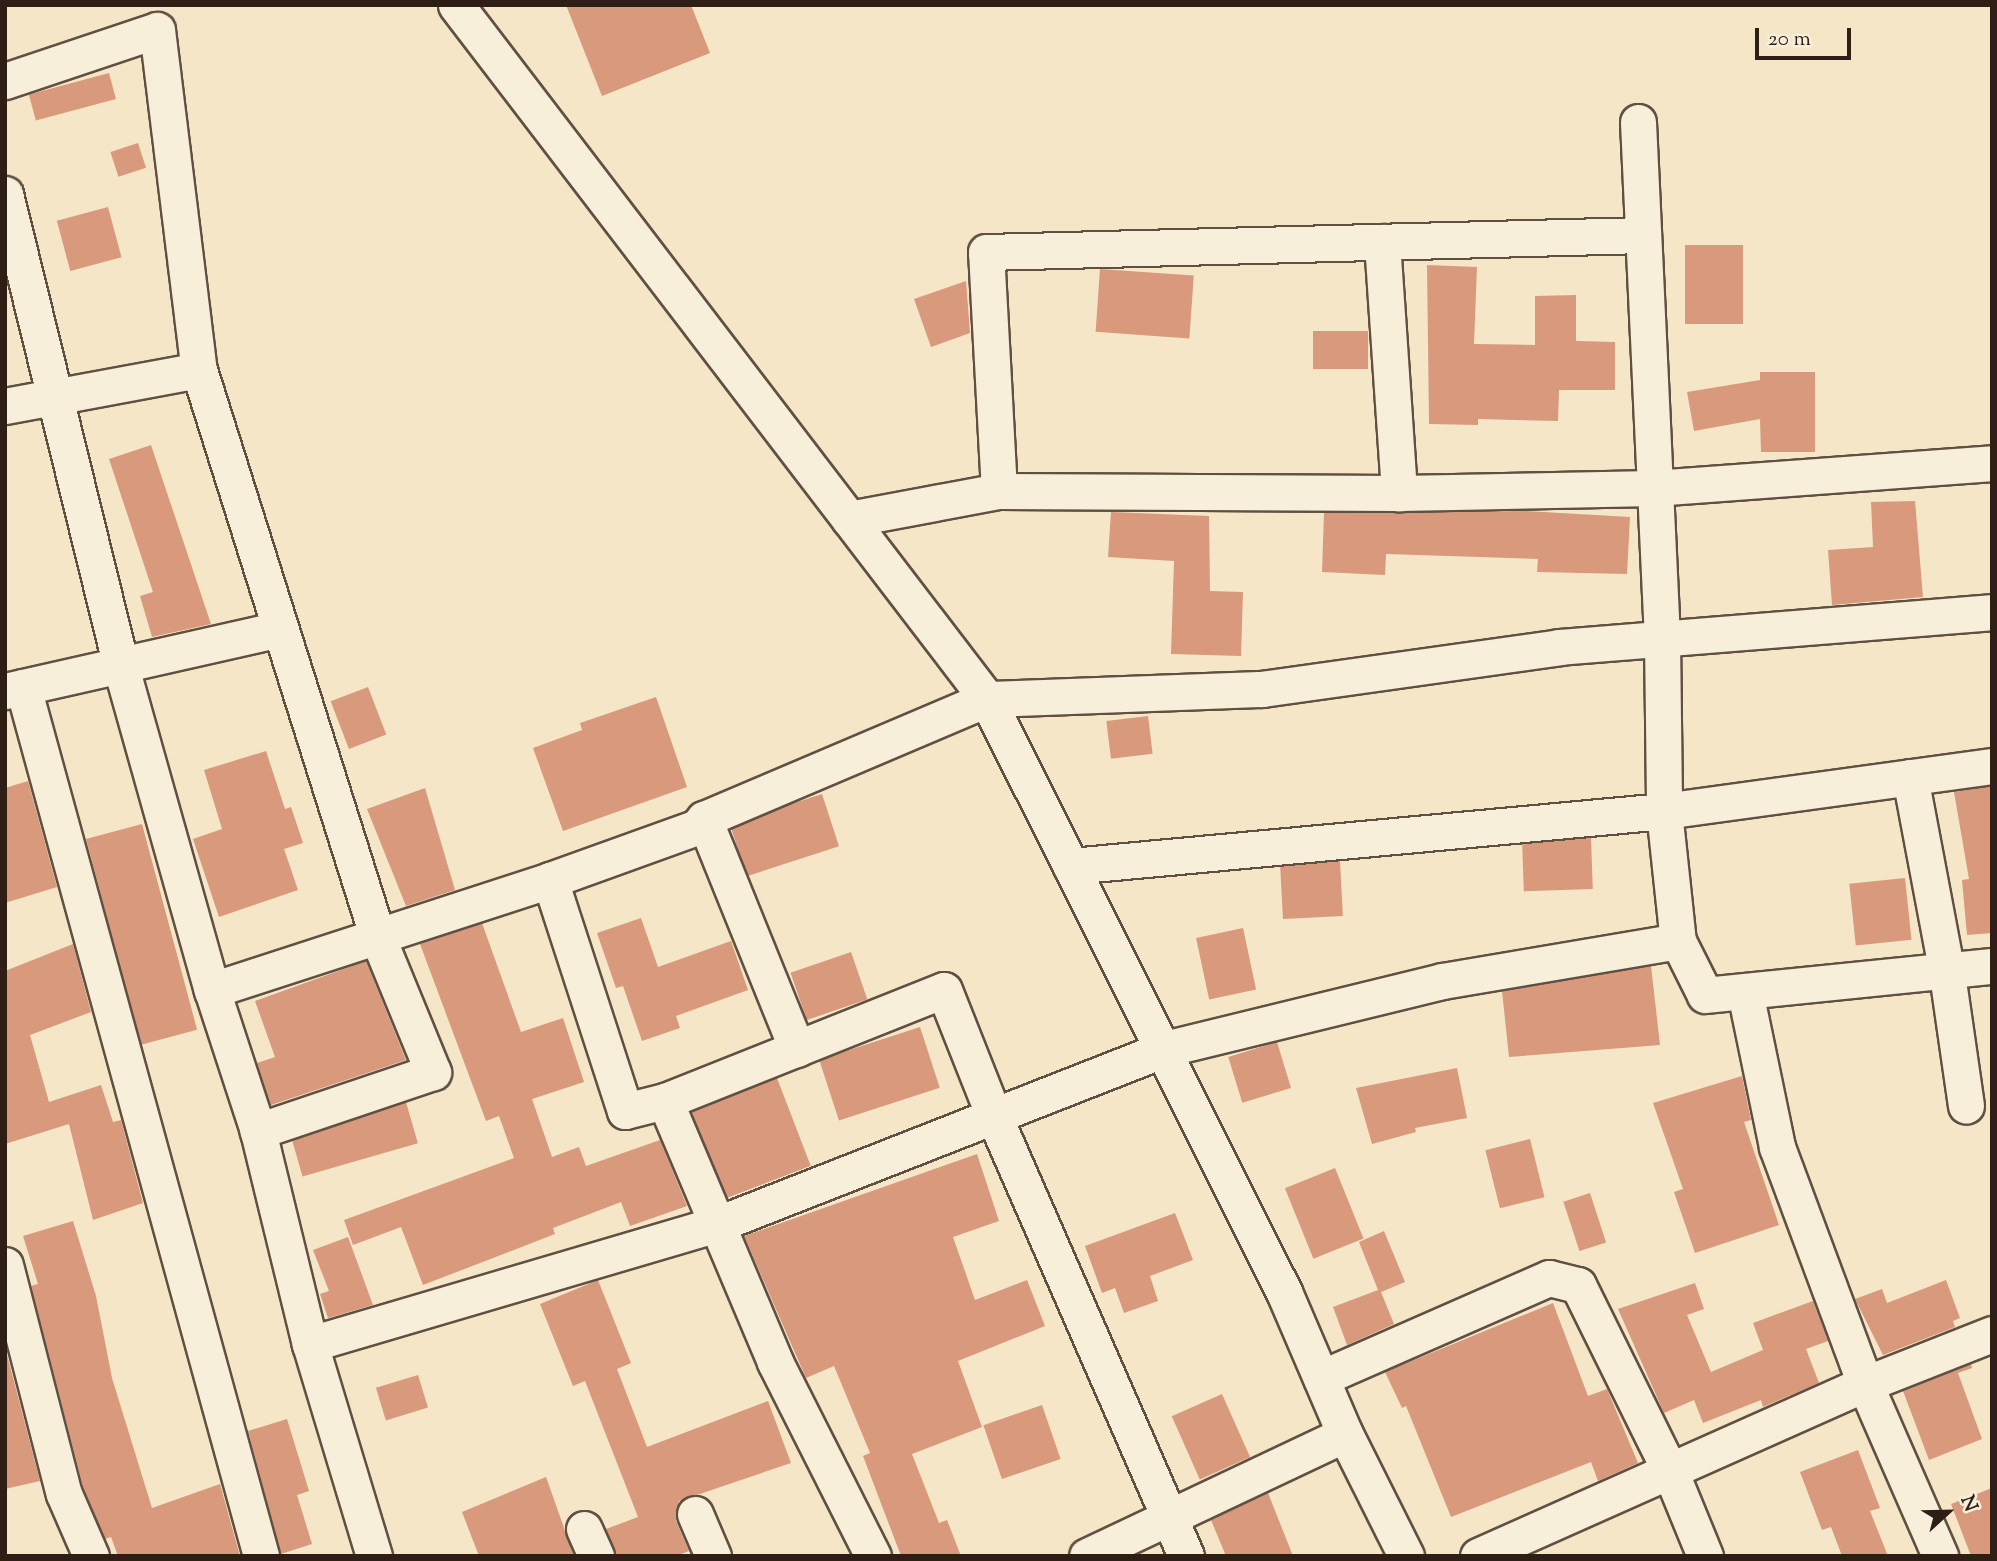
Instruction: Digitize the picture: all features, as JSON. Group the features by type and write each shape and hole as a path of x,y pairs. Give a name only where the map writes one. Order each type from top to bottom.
{"street":[{"path":"456,5 987,699 1284,1292 1345,1434 1406,1556"},
{"path":"5,81 157,30 199,370 378,938 433,1072 258,1131"},
{"path":"1638,121 1662,638 1664,811 1678,941 1705,995 1946,967 1992,966"},
{"path":"5,194 51,394 121,667 212,990 258,1131 310,1344 374,1556"},
{"path":"999,491 986,252 1643,235"},
{"path":"1382,242 1399,493"},
{"path":"5,406 51,394 199,370"},
{"path":"849,519 999,491 1399,493 1654,488 1992,463"},
{"path":"212,990 378,938 697,827 704,819 987,699 1262,689 1559,647 1992,612"},
{"path":"261,1556 14,689 280,629"},
{"path":"1071,866 1664,811 1992,766"},
{"path":"1910,777 1946,967 1966,1106"},
{"path":"704,819 797,1049"},
{"path":"550,880 625,1111 665,1101 944,990 993,1114 1186,1556"},
{"path":"310,1344 718,1224 1164,1049 1442,981 1678,941"},
{"path":"1745,992 1777,1147 1865,1384 1940,1556"},
{"path":"665,1101 775,1362 873,1556"},
{"path":"5,1265 64,1494 91,1556"},
{"path":"1321,1378 1549,1278 1578,1285 1671,1473 1704,1556"},
{"path":"1478,1556 1671,1473 1865,1384 1992,1334"},
{"path":"1087,1556 1345,1434"},
{"path":"695,1514 713,1556"}],"building":[{"path":"566,5 691,5 710,53 602,96"},
{"path":"109,73 116,99 36,121 29,94"},
{"path":"138,143 146,168 118,177 110,152"},
{"path":"108,207 121,257 70,271 57,221"},
{"path":"1685,245 1743,245 1743,324 1685,324"},
{"path":"1427,265 1477,267 1474,344 1535,345 1535,296 1576,295 1576,341 1615,342 1615,390 1559,390 1558,421 1478,419 1478,425 1429,424"},
{"path":"1100,269 1194,276 1189,338 1096,332"},
{"path":"966,281 970,333 931,347 914,299"},
{"path":"1313,331 1368,331 1368,369 1313,369"},
{"path":"1760,372 1815,372 1815,452 1761,452 1760,419 1694,431 1687,392 1760,380"},
{"path":"151,445 211,624 152,637 140,596 153,592 109,459"},
{"path":"1915,501 1923,597 1832,605 1828,550 1873,547 1871,502"},
{"path":"1526,511 1630,517 1627,574 1537,572 1538,559 1386,554 1385,575 1322,572 1324,513"},
{"path":"1111,512 1209,516 1210,591 1243,592 1241,656 1171,654 1174,561 1108,557"},
{"path":"368,687 386,735 349,749 331,701"},
{"path":"656,697 687,787 563,831 533,748 582,730 580,723"},
{"path":"1148,716 1153,754 1111,759 1106,721"},
{"path":"266,751 285,809 291,807 303,843 284,849 298,890 219,917 193,839 222,829 204,770"},
{"path":"28,781 57,887 5,903 5,788"},
{"path":"1992,786 1992,933 1967,935 1962,880 1969,879 1954,792"},
{"path":"425,788 455,890 406,906 367,809"},
{"path":"822,794 839,846 747,876 730,824"},
{"path":"142,824 197,1030 141,1045 86,839"},
{"path":"1591,838 1593,889 1524,891 1522,840"},
{"path":"1340,861 1343,916 1283,919 1280,864"},
{"path":"1905,878 1911,940 1856,946 1849,884"},
{"path":"641,918 658,967 731,941 748,990 676,1016 680,1028 642,1041 623,986 616,988 597,933"},
{"path":"482,923 521,1032 563,1018 584,1082 532,1099 552,1157 579,1147 586,1166 660,1140 687,1206 630,1226 621,1202 553,1228 555,1234 423,1285 401,1227 353,1245 344,1220 514,1158 499,1116 486,1121 420,944"},
{"path":"1243,928 1256,990 1209,1000 1196,938"},
{"path":"73,944 91,1012 30,1035 49,1102 101,1085 113,1122 121,1120 143,1203 93,1220 69,1124 5,1144 5,971"},
{"path":"851,952 867,999 807,1020 790,973"},
{"path":"366,961 406,1060 271,1105 257,1063 275,1057 255,1001"},
{"path":"1651,966 1660,1045 1509,1057 1502,991"},
{"path":"920,1027 940,1088 839,1121 819,1060"},
{"path":"1277,1042 1291,1088 1242,1103 1228,1057"},
{"path":"1457,1068 1467,1118 1415,1128 1416,1132 1372,1144 1356,1088"},
{"path":"1742,1076 1751,1120 1744,1122 1779,1225 1695,1253 1674,1192 1683,1189 1653,1103"},
{"path":"777,1078 811,1166 725,1199 691,1111"},
{"path":"406,1102 418,1143 303,1176 291,1135"},
{"path":"1530,1139 1545,1197 1500,1208 1485,1150"},
{"path":"977,1154 999,1221 953,1237 975,1300 1027,1280 1045,1326 958,1361 982,1427 912,1454 939,1523 947,1520 961,1556 901,1556 863,1456 870,1453 834,1366 806,1378 744,1236"},
{"path":"1335,1168 1363,1238 1313,1259 1285,1188"},
{"path":"1590,1193 1606,1242 1579,1251 1563,1202"},
{"path":"1175,1213 1193,1260 1150,1276 1158,1301 1124,1313 1115,1288 1102,1293 1085,1246"},
{"path":"73,1221 96,1296 112,1378 152,1508 220,1484 240,1556 118,1556 111,1537 105,1539 83,1487 31,1286 38,1284 23,1236"},
{"path":"1384,1231 1405,1282 1381,1292 1394,1324 1347,1345 1333,1307 1378,1290 1359,1242"},
{"path":"348,1237 373,1305 328,1318 320,1294 329,1291 313,1250"},
{"path":"598,1280 631,1363 617,1369 647,1447 768,1401 791,1463 679,1501 676,1521 689,1551 676,1556 616,1556 606,1529 638,1517 585,1381 573,1386 540,1304"},
{"path":"1946,1280 1960,1318 1953,1321 1955,1327 1883,1355 1855,1299 1882,1289 1887,1303"},
{"path":"1695,1283 1704,1309 1687,1315 1711,1372 1763,1350 1753,1323 1813,1301 1828,1341 1806,1349 1819,1383 1763,1407 1761,1400 1703,1423 1694,1400 1664,1413 1618,1309"},
{"path":"1553,1303 1588,1396 1607,1389 1638,1463 1598,1481 1591,1462 1451,1517 1406,1406 1402,1408 1385,1372"},
{"path":"5,1347 40,1481 5,1489"},
{"path":"1971,1364 1972,1368 1958,1373 1982,1439 1929,1460 1903,1391"},
{"path":"418,1375 428,1408 386,1420 376,1388"},
{"path":"1222,1394 1250,1457 1200,1479 1172,1416"},
{"path":"1042,1405 1061,1459 1002,1479 983,1425"},
{"path":"287,1419 309,1491 297,1495 312,1544 281,1554 248,1431"},
{"path":"1858,1450 1880,1508 1870,1511 1888,1556 1842,1556 1831,1527 1822,1530 1800,1472"},
{"path":"546,1477 574,1556 479,1556 462,1512"},
{"path":"1992,1488 1992,1556 1971,1556 1951,1504"},
{"path":"1268,1493 1293,1556 1226,1556 1211,1520"}]}
